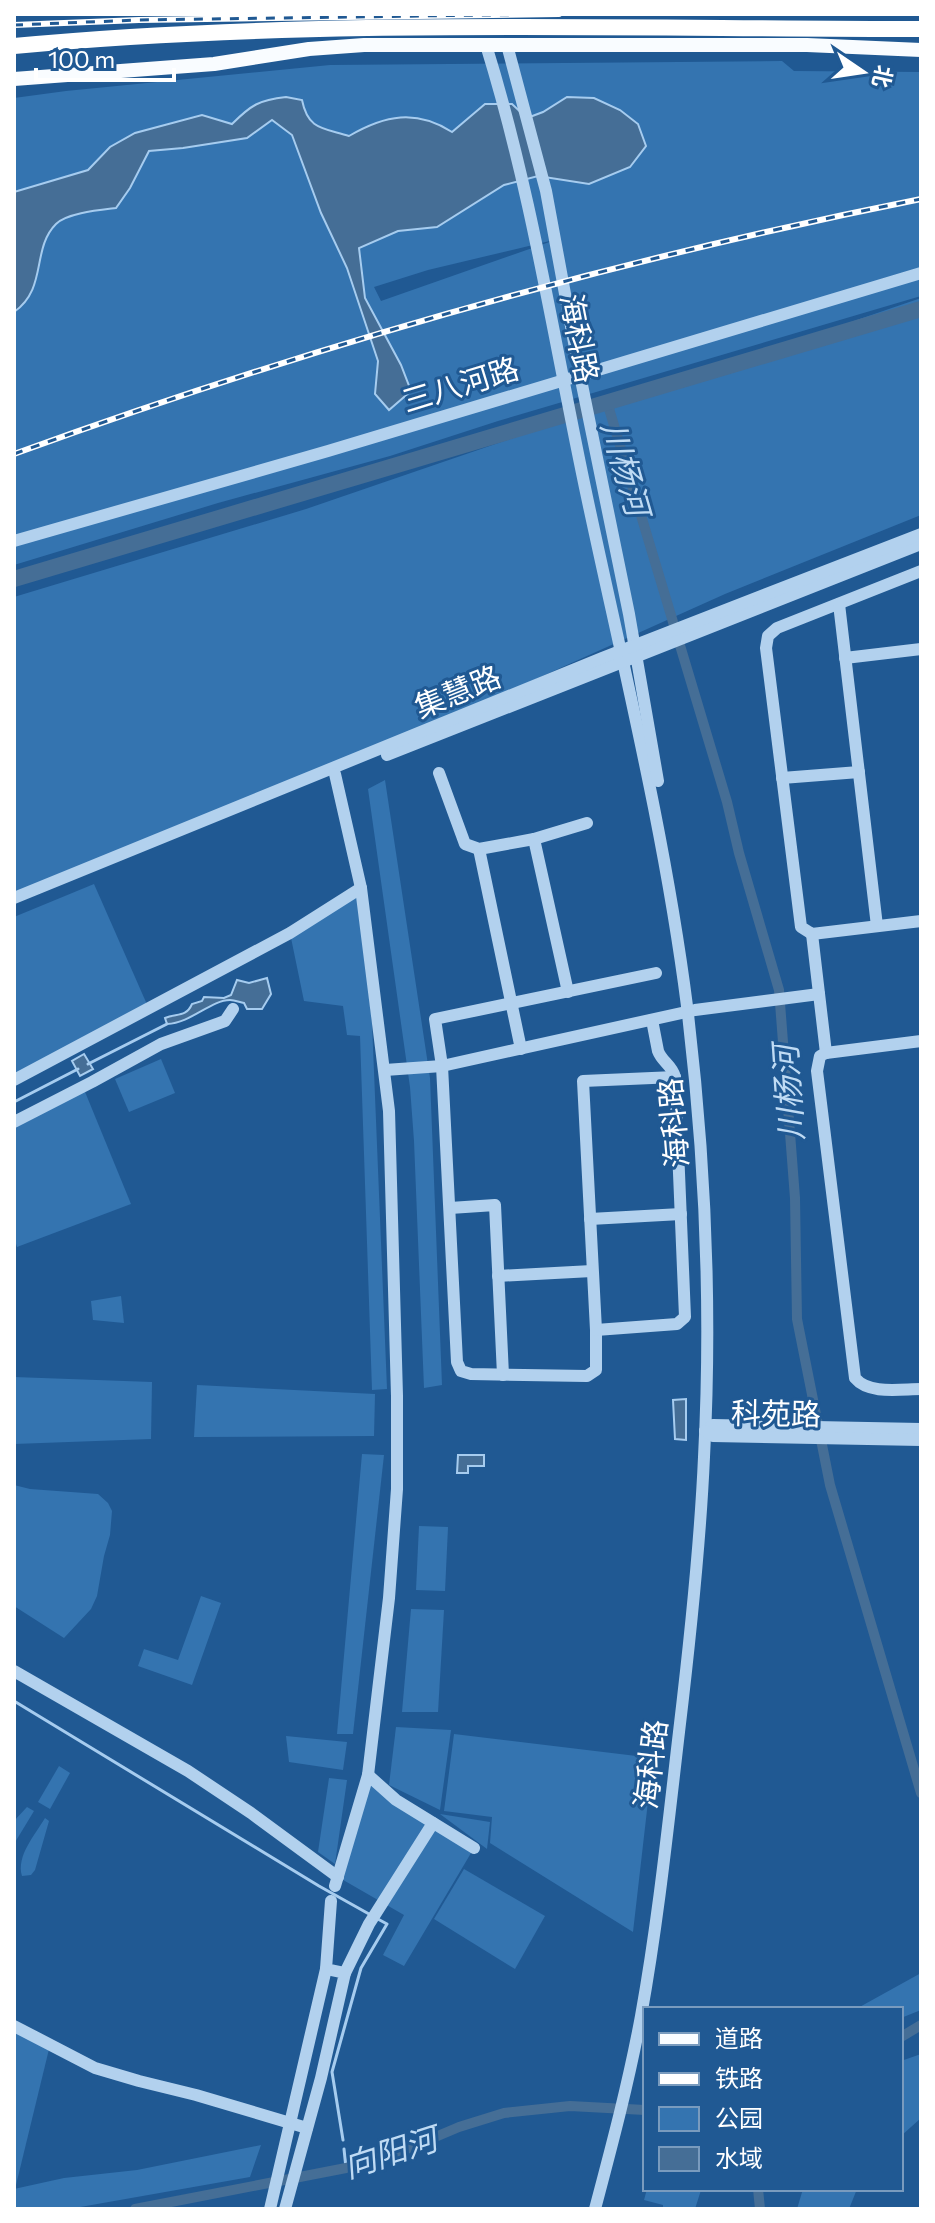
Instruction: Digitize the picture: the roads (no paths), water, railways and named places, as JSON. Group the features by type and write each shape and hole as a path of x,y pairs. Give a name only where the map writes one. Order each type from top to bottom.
{"highway":[{"path":"14,57 53,50 285,29"},
{"path":"14,46 129,36 285,29 921,30"}],"main road":[{"path":"14,79 214,64 333,47 807,45 921,50"}],"street":[{"name":"海科路","path":"486,45 500,90 541,266 575,441 660,833 691,1011"},
{"name":"海科路","path":"507,45 546,191 636,651 678,890 707,1128 713,1220 715,1333 706,1555 697,1654 661,1946 650,2007"},
{"name":"三八河路","path":"14,541 313,456 921,273"},
{"name":"集慧路","path":"14,907 921,534"},
{"name":"集慧路","path":"691,629 921,544"},
{"path":"921,571 777,628 768,636 766,648 799,920 805,931 812,934 921,921"},
{"path":"839,604 877,926"},
{"path":"845,658 921,649"},
{"name":"集慧路","path":"14,898 622,658"},
{"path":"782,778 859,772"},
{"path":"439,773 465,844 479,849 534,839 587,823"},
{"path":"14,1671 188,1771 251,1813 336,1881 368,1775 389,1598 397,1489 397,1396 389,1111 385,1070 361,888 335,774"},
{"path":"534,839 568,992"},
{"path":"479,849 521,1049"},
{"path":"14,1080 290,933 361,888"},
{"path":"812,934 826,1053"},
{"path":"656,973 435,1019 442,1066 458,1367 466,1373 591,1375 596,1370 583,1081 675,1077"},
{"path":"385,1070 442,1066 691,1011 819,994"},
{"path":"14,1122 161,1044 225,1021 233,1009"},
{"path":"596,1330 677,1324 686,1313 675,1077 671,1067 660,1056 652,1020"},
{"path":"921,1041 826,1053 820,1056 817,1071 852,1370 855,1378 865,1387 921,1389"},
{"path":"450,1208 495,1205 503,1375"},
{"path":"590,1219 681,1214"},
{"path":"498,1276 592,1271"},
{"name":"科苑路","path":"710,1431 840,1433 921,1429"},
{"name":"海科路","path":"630,2090 675,1769 710,1431"},
{"name":"科苑路","path":"840,1433 921,1440"},
{"path":"368,1775 396,1800 474,1848"},
{"path":"285,2209 345,1973 372,1919 433,1823"},
{"path":"270,2209 326,1969 331,1901"},
{"path":"326,1969 345,1973"},
{"path":"14,2026 95,2068 307,2128"},
{"name":"海科路","path":"595,2209 643,2044"},
{"name":"海科路","path":"603,2209 616,2142"}],"water":[{"path":"286,97 302,100 308,117 318,126 349,136 375,123 400,118 426,120 452,132 485,104 512,104 527,118 567,97 594,98 620,110 638,124 646,146 630,167 589,184 538,176 504,185 437,227 398,231 359,248 365,298 401,365 411,391 389,410 375,394 378,361 347,268 321,213 292,135 272,120 247,138 149,151 116,208 76,215 56,224 48,234 31,292 14,312 14,192 88,170 110,147 135,133 202,115 232,124 256,104"},
{"path":"267,978 271,994 262,1009 247,1009 244,1003 223,1001 184,1020 167,1024 165,1018 184,1013 204,997 224,998 231,995 237,980 249,983"},
{"path":"84,1054 93,1069 80,1076 72,1061"},
{"path":"686,1399 686,1440 675,1439 673,1400"},
{"path":"458,1455 484,1455 484,1466 468,1466 468,1473 457,1473"}],"waterway":[{"path":"14,579 921,309"},
{"name":"川杨河","path":"607,402 727,802 779,990 795,1198 797,1319 830,1485 921,1793"},
{"path":"88,1064 167,1024"},
{"path":"14,1102 78,1069"},
{"path":"14,1701 369,1914"},
{"path":"343,2140 332,2072 361,1968 387,1924 376,1918"},
{"path":"903,2036 921,2025"},
{"name":"向阳河","path":"135,2209 346,2168 504,2113 570,2106 643,2110"},
{"path":"344,2149 346,2168"},
{"path":"758,2191 760,2209"}],"railway":[{"path":"14,25 139,20 559,14"},
{"path":"14,454 237,378 463,309 691,250 921,199"}]}
